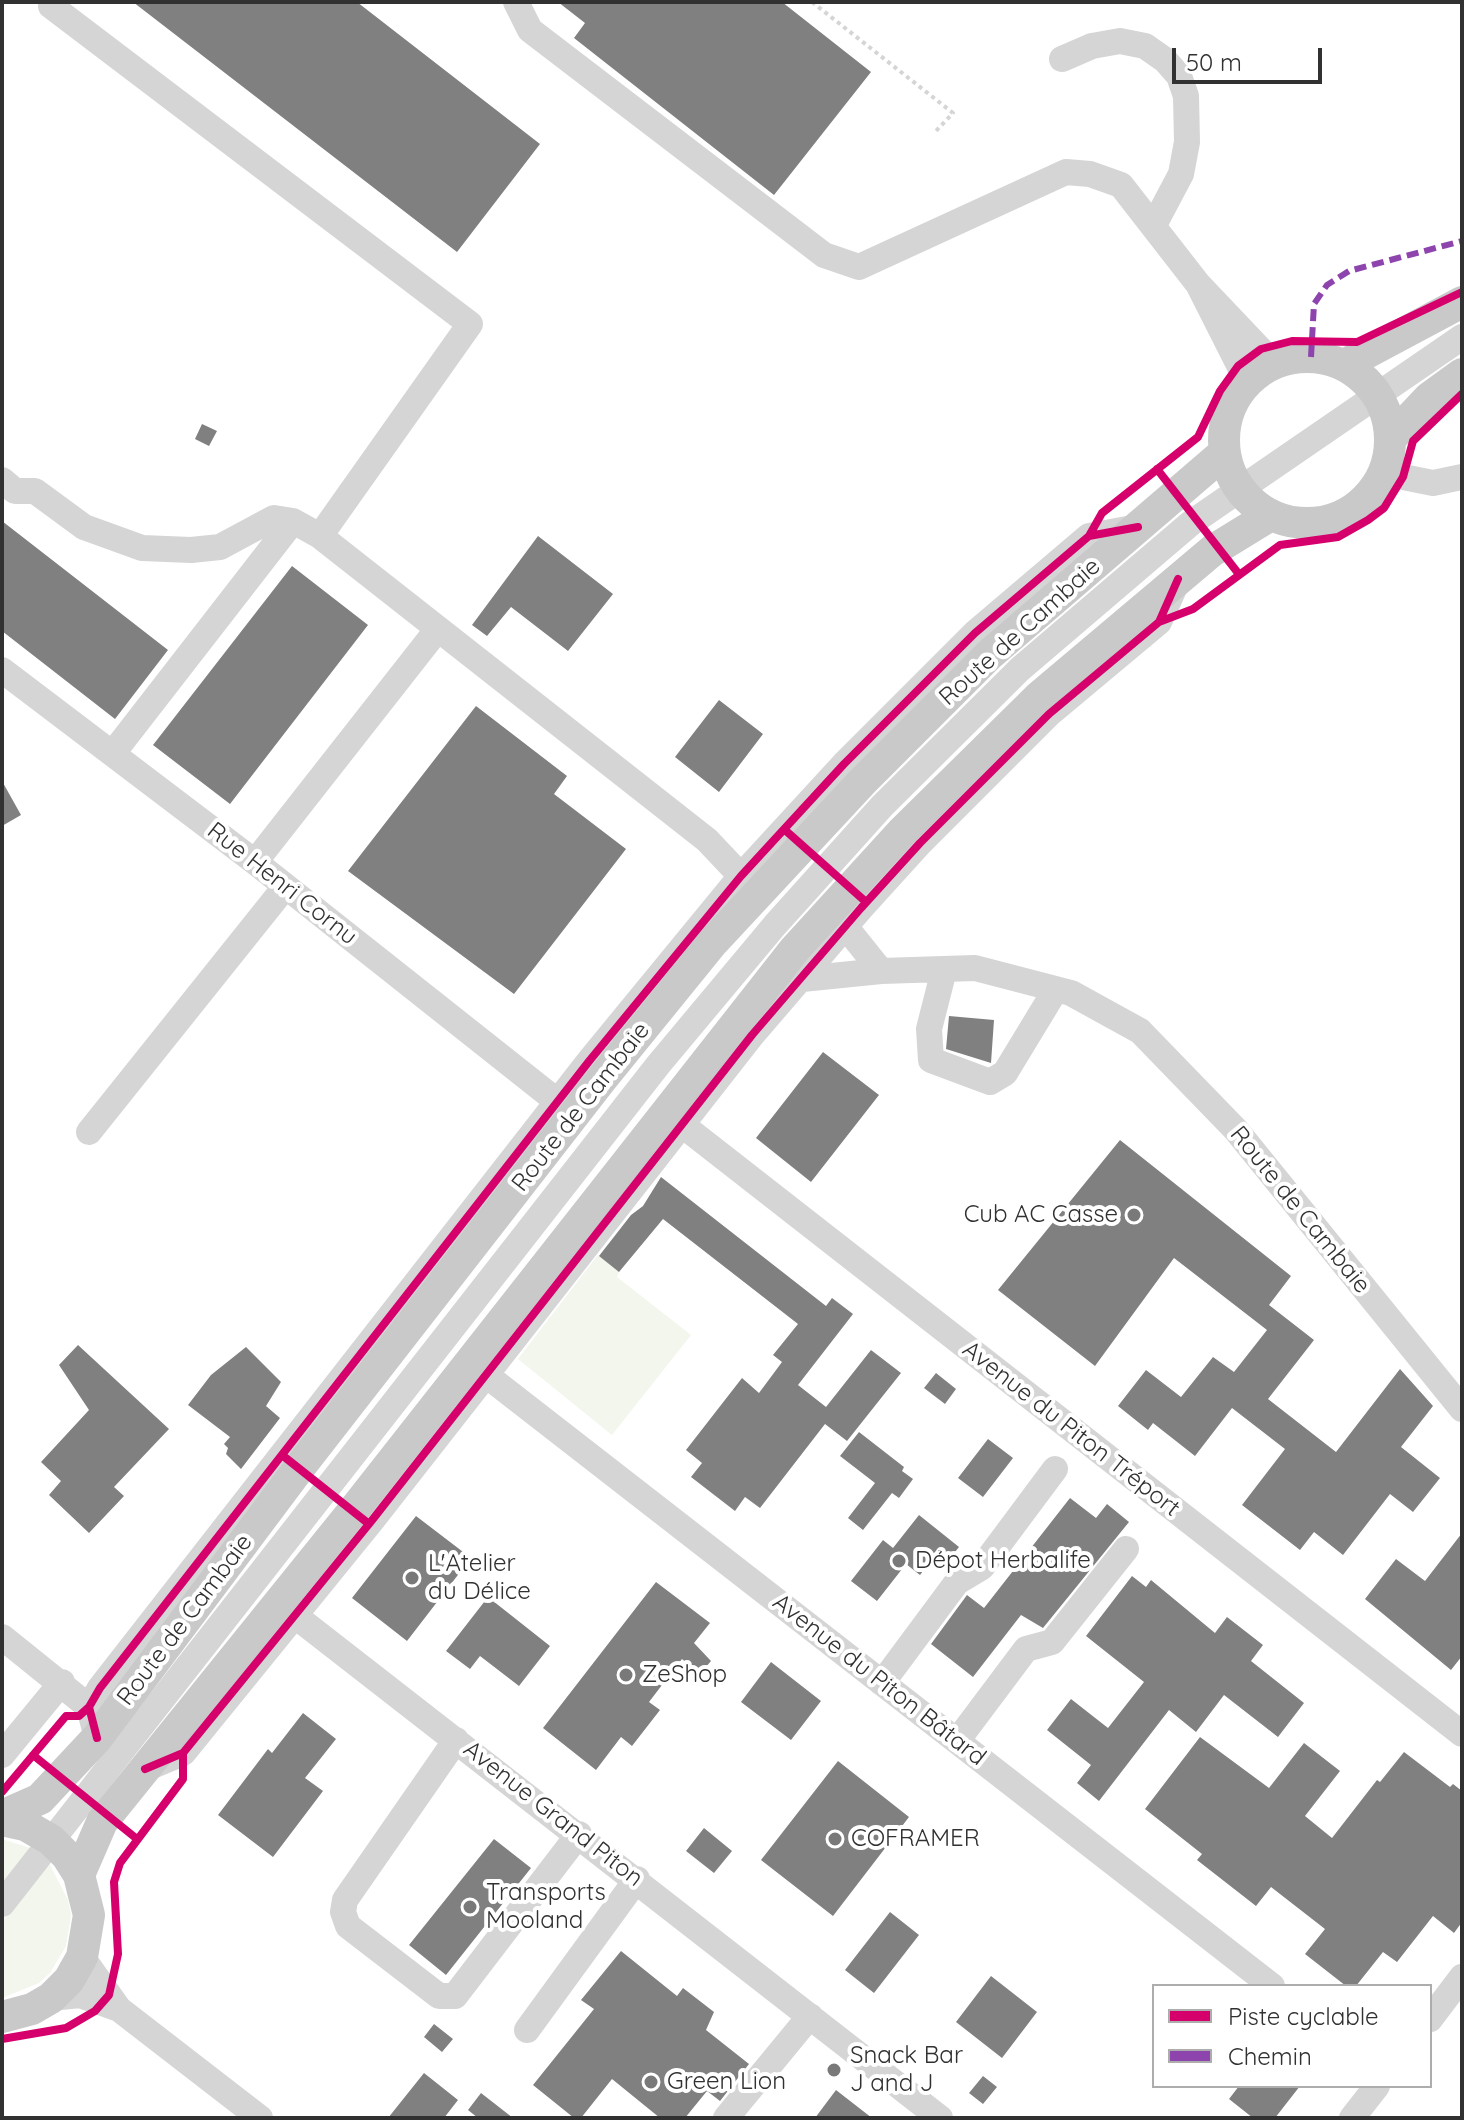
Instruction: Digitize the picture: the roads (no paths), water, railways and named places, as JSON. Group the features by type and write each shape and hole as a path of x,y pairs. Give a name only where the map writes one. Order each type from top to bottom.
{"main road":[{"path":"1344,365 1462,302"},
{"path":"1389,451 1387,415 1376,393 1344,365 1319,357 1293,357 1260,372 1232,402 1224,427 1224,453 1239,489 1269,516 1311,524 1336,519 1359,507 1377,488 1389,451 1429,398 1462,374"},
{"name":"Route de Cambaie","path":"2,1818 40,1799 93,1722 713,942 861,783 990,654 1224,453"},
{"path":"79,1875 102,1822 795,949 901,833 1040,696 1212,551 1269,516"},
{"name":"Route de Cambaie","path":"2,1818 25,1825 51,1840 79,1875 89,1915 82,1957 69,1980 51,1998 32,2009 2,2017"}],"street":[{"path":"516,2 530,30 824,255 859,267 1066,172 1090,174 1121,185 1198,284 1260,372"},
{"path":"51,6 470,324 320,536"},
{"path":"1062,59 1092,46 1120,41 1145,46 1165,60 1179,76 1186,96 1187,142 1181,174 1154,225"},
{"path":"2,1904 658,1065 775,925 882,806 1020,669 1191,523 1376,393 1462,337"},
{"path":"1389,451 1403,477 1433,483 1462,477"},
{"path":"2,480 15,491 35,491 84,527 142,548 191,550 220,547 274,518 293,521 320,536 707,840 741,876"},
{"path":"113,753 293,521"},
{"path":"93,1722 100,1688 558,1102 741,876 844,764 975,633 1089,536 1138,527"},
{"path":"145,1769 183,1753 486,1375 681,1124 845,926 920,843 1049,714 1159,622 1178,579"},
{"path":"255,862 437,630"},
{"name":"Rue Henri Cornu","path":"2,670 255,862 558,1102"},
{"path":"89,1132 285,887"},
{"path":"845,926 881,971"},
{"name":"Route de Cambaie","path":"802,979 881,971 975,968 1071,993 1140,1031 1236,1130 1462,1409"},
{"path":"944,970 929,1029 931,1060 990,1082 1005,1073 1056,989"},
{"name":"Avenue du Piton Tréport","path":"681,1124 1462,1734"},
{"name":"Avenue du Piton Bâtard","path":"486,1375 1269,1984"},
{"path":"882,1683 957,1582 982,1567 1055,1469"},
{"path":"957,1741 1026,1649 1052,1642 1126,1549"},
{"name":"Avenue Grand Piton","path":"294,1615 637,1879 940,2118"},
{"path":"2,1637 62,1682 93,1722"},
{"path":"2,1755 62,1682"},
{"path":"456,1740 345,1900 343,1912 348,1926 359,1935 439,1996 455,1996 579,1834"},
{"path":"527,2030 637,1879"},
{"path":"82,1957 119,2009 254,2116"},
{"path":"1432,2016 1462,1977"},
{"path":"51,1998 80,1995 119,2009"},
{"path":"726,2118 810,2016"},
{"path":"1352,2118 1375,2088"}],"place":[{"name":"Cub AC Casse","path":"1134,1215"},
{"name":"Dépot Herbalife","path":"899,1561"},
{"name":"L'Atelier du Délice","path":"412,1578"},
{"name":"ZeShop","path":"626,1675"},
{"name":"COFRAMER","path":"835,1839"},
{"name":"Transports Mooland","path":"470,1907"},
{"name":"Snack Bar J and J","path":"834,2070"},
{"name":"Green Lion","path":"651,2082"}]}
